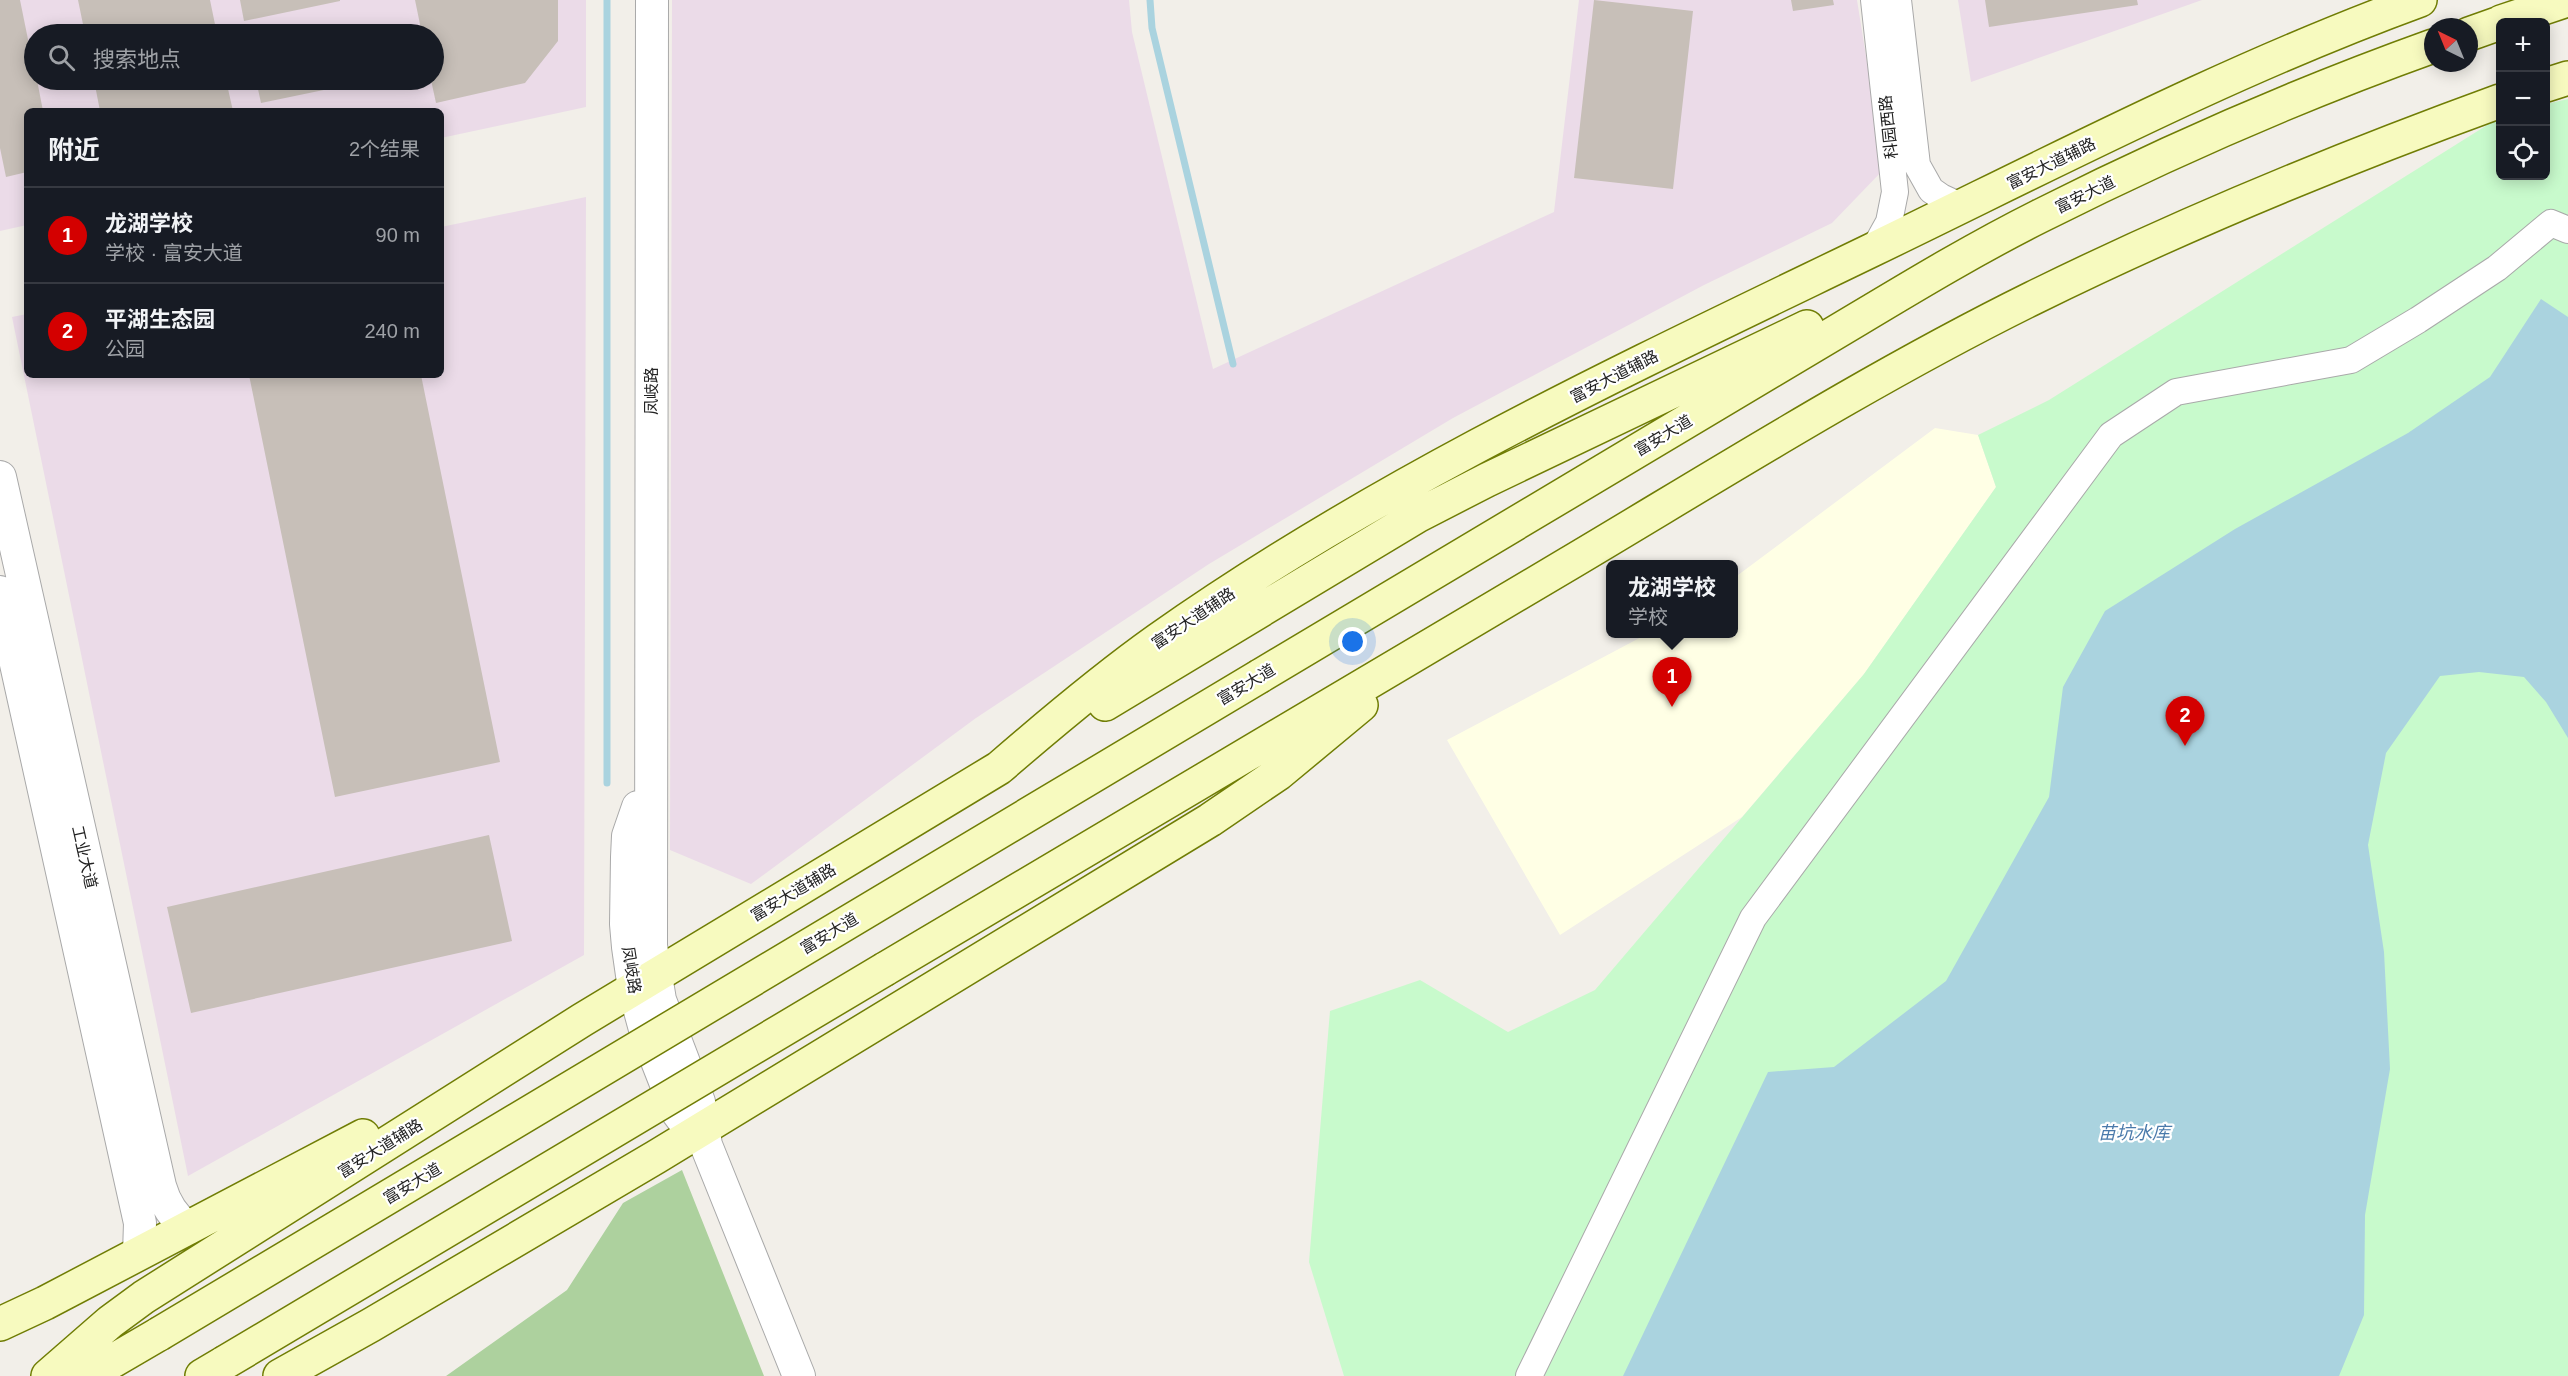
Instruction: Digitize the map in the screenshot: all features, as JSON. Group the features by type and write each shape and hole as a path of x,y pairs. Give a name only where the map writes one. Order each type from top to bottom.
{"main road":[{"name":"富安大道辅路","path":"48,1376 102,1329 144,1297 582,1020 999,768 1054,721 1156,641 1218,599 1370,507 1448,462 1616,374 1968,203 2237,75 2420,0"},
{"path":"2515,18 2567,0"},
{"path":"2478,31 2496,25"},
{"name":"富安大道","path":"87,1376 1868,313 2039,217 2114,180 2213,135 2424,50"},
{"path":"2550,85 2568,78"},
{"path":"213,1369 1866,388 2028,300 2110,261 2275,188 2496,103"},
{"path":"999,768 1418,516 1549,450 2039,217"},
{"path":"280,1376 701,1135 1247,797 1311,747 1429,647"},
{"path":"0,1324 188,1228 582,1020"}],"street":[{"name":"凤岐路","path":"652,0 650,782 649,921 645,982 668,1024 699,1102 701,1135 799,1376"},
{"name":"科园西路","path":"1874,0 1895,192 1889,222 1874,249"},
{"name":"科园西路","path":"1898,0 1917,165 1931,190 1941,198 1954,203 1968,203"},
{"path":"1529,1376 1753,918 2111,435 2176,392 2351,360 2418,320 2497,268 2551,223 2568,230"},
{"name":"工业大道","path":"0,477 160,1186 169,1209 177,1220 188,1228"},
{"name":"工业大道","path":"0,592 140,1223 140,1253"}],"shaded area":[{"path":"0,0 586,0 586,107 444,137 444,108 24,108 24,226 0,231"},
{"path":"672,0 1129,0 1132,32 1213,369 1554,212 1579,0 1857,0 1884,169 1832,223 1704,285 1453,418 1209,564 976,718 751,884 670,850"},
{"path":"1958,0 2202,0 1971,82"},
{"path":"586,197 584,955 188,1176 24,378 444,378 444,226"},
{"path":"24,315 24,376 12,317"},
{"path":"1935,428 1978,435 1996,487 1864,674 1742,817 1560,935 1447,740 1639,638 1738,638 1738,575"}],"green space":[{"path":"2568,99 2568,1376 1344,1376 1309,1262 1330,1011 1420,980 1508,1032 1595,990 1864,674 1996,487 1978,435 2049,400 2496,120 2496,180 2550,180 2550,103"},
{"path":"682,1170 764,1376 446,1376 567,1290 623,1203"}],"water":[{"name":"苗坑水库","path":"2541,299 2568,317 2568,738 2546,702 2524,677 2479,672 2440,676 2386,753 2368,845 2384,952 2390,1069 2365,1215 2364,1315 2339,1376 1623,1376 1768,1072 1834,1067 1946,981 2049,797 2063,687 2105,611 2235,529 2408,433 2490,377"}],"building":[{"path":"0,0 20,0 25,24 24,90 39,90 42,108 24,108 24,173 6,177 0,148"},
{"path":"78,0 210,0 215,24 83,24"},
{"path":"240,0 340,0 340,1 244,21"},
{"path":"415,0 558,0 558,41 525,83 436,103 433,90 444,90 444,24 420,24"},
{"path":"1594,0 1693,11 1673,189 1574,178"},
{"path":"1791,0 1833,0 1834,5 1793,11"},
{"path":"1985,0 2137,0 2138,5 1989,27"},
{"path":"96,90 228,90 232,108 99,108"},
{"path":"258,90 324,90 261,103"},
{"path":"250,378 422,378 500,762 335,797"},
{"path":"489,835 512,941 191,1013 167,907"}],"waterway":[{"path":"607,0 607,783"},
{"path":"1150,0 1152,28 1233,364"}],"place":[{"name":"龙湖学校","path":"1672,707"},
{"name":"平湖生态园","path":"2185,746"}]}
